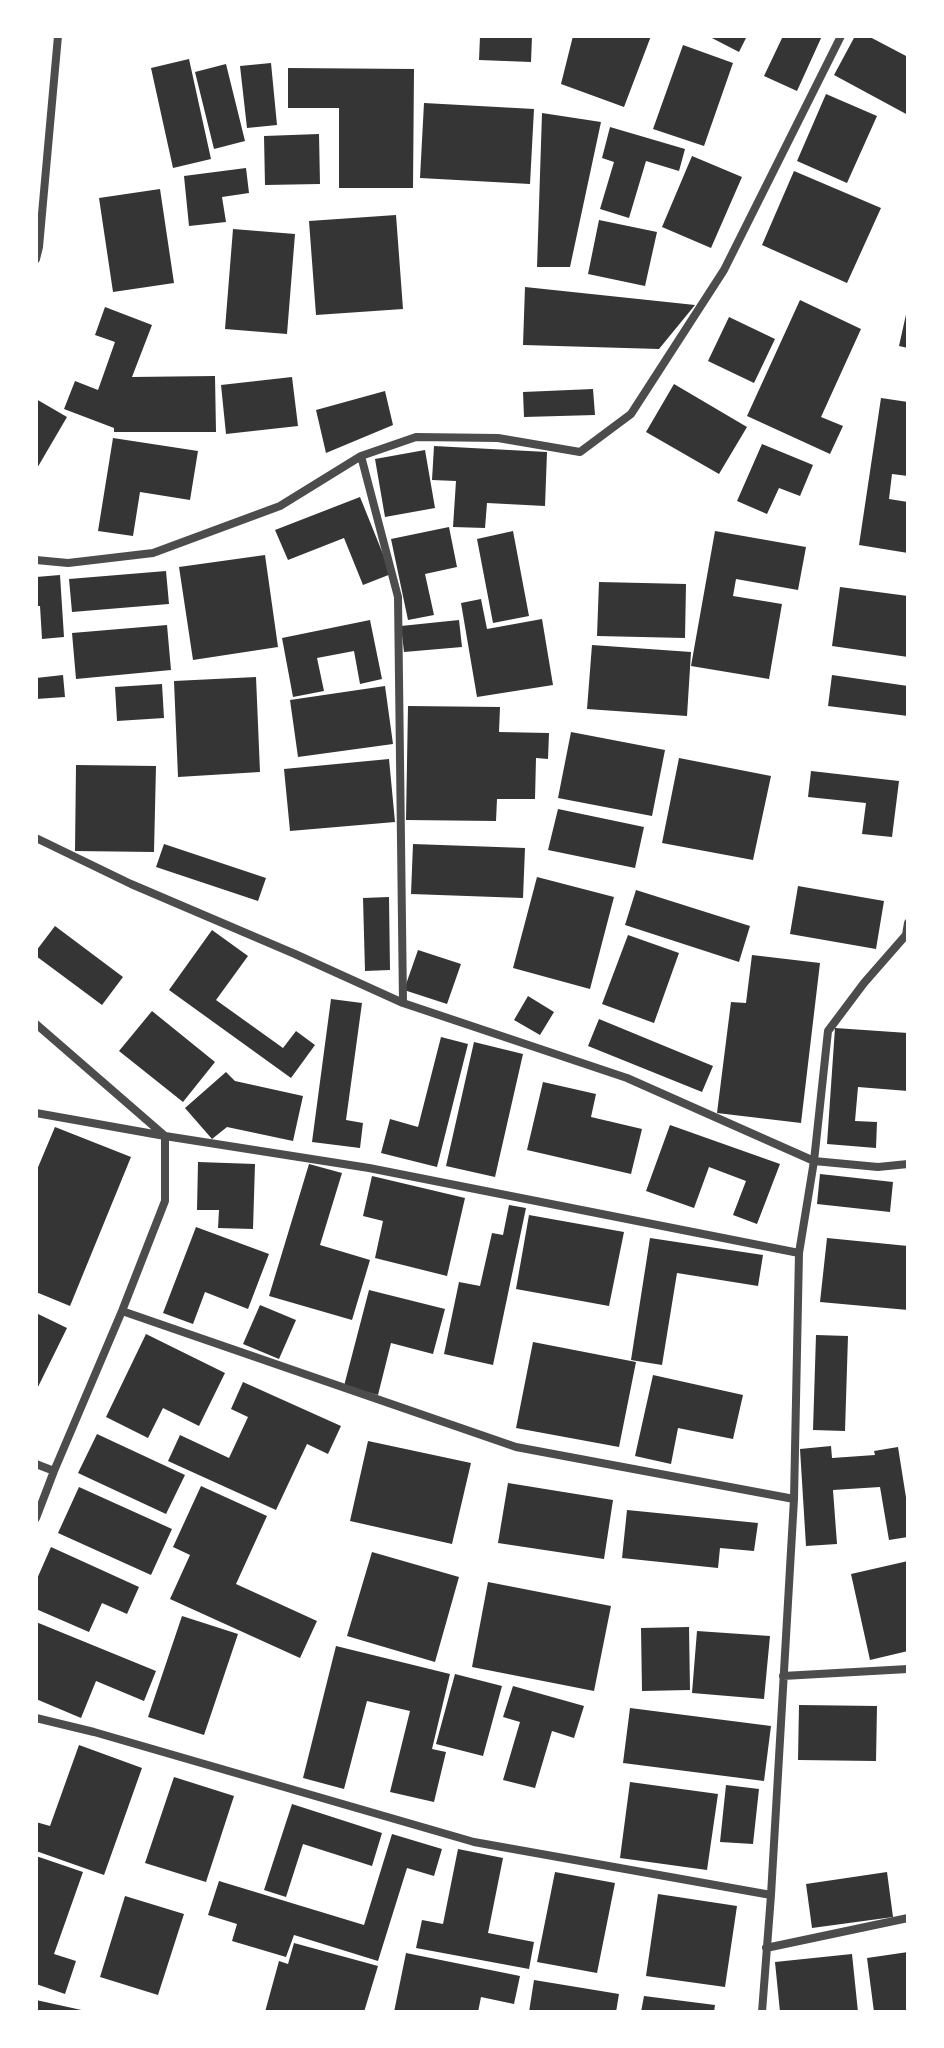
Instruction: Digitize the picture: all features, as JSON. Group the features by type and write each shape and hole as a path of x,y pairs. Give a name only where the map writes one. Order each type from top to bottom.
{"street":[{"path":"36,259 58,36"},
{"path":"36,560 68,563 153,553 280,506 361,456 416,437 498,438 580,452 631,414 724,270 841,36"},
{"path":"361,456 398,597 403,1003"},
{"path":"36,838 131,884 403,1003 627,1078 814,1161 878,1167 908,1164"},
{"path":"762,2012 794,1499 799,1253 814,1161 828,1031 906,935 908,923"},
{"path":"36,1024 165,1136 165,1201 36,1518"},
{"path":"36,1113 369,1168 799,1253"},
{"path":"122,1311 516,1447 794,1499"},
{"path":"36,1464 54,1471"},
{"path":"783,1676 908,1669"},
{"path":"36,1718 474,1842 771,1895"},
{"path":"766,1948 908,1918"}],"building":[{"path":"480,36 532,36 531,62 479,60"},
{"path":"573,36 651,36 624,107 561,84"},
{"path":"708,36 747,36 739,52"},
{"path":"783,36 822,36 797,91 764,76"},
{"path":"855,36 868,36 908,57 908,115 834,75"},
{"path":"683,45 733,63 704,146 653,129"},
{"path":"189,59 211,159 173,168 151,68"},
{"path":"271,63 277,125 247,128 240,66"},
{"path":"226,64 245,141 214,149 195,72"},
{"path":"288,68 414,69 413,188 339,188 339,108 288,108"},
{"path":"826,94 877,116 847,183 797,161"},
{"path":"424,103 534,109 530,184 420,178"},
{"path":"542,113 601,122 570,267 537,267"},
{"path":"610,127 685,149 679,171 646,161 629,218 600,209 614,162 602,158"},
{"path":"319,134 320,184 265,185 264,136"},
{"path":"692,156 742,177 711,248 662,227"},
{"path":"246,168 249,193 222,197 226,222 189,226 184,176"},
{"path":"794,171 881,208 847,283 762,245"},
{"path":"160,189 174,283 113,292 99,198"},
{"path":"396,215 403,309 316,315 309,221"},
{"path":"599,220 657,232 645,286 588,274"},
{"path":"233,229 295,234 287,334 225,329"},
{"path":"525,287 695,305 659,349 523,345"},
{"path":"800,300 861,329 821,417 843,426 830,454 747,416"},
{"path":"105,307 152,325 132,377 215,376 216,432 114,432 114,428 64,409 75,381 98,390 115,342 95,335"},
{"path":"908,310 908,348 899,346"},
{"path":"729,317 775,339 754,383 708,361"},
{"path":"292,377 298,426 226,434 221,385"},
{"path":"674,384 747,427 719,474 646,432"},
{"path":"593,389 595,415 524,417 523,392"},
{"path":"385,391 393,425 326,453 316,410"},
{"path":"881,398 908,402 908,476 892,474 889,499 908,502 908,553 859,545"},
{"path":"36,399 67,417 36,470"},
{"path":"113,438 198,451 190,500 140,492 133,536 98,531"},
{"path":"762,444 813,465 800,496 779,488 767,514 737,501"},
{"path":"434,446 547,452 545,506 487,503 485,528 453,527 456,481 432,480"},
{"path":"425,450 435,508 385,517 375,459"},
{"path":"360,497 391,574 363,585 344,538 288,560 275,530"},
{"path":"449,527 457,567 425,574 434,615 408,620 391,539"},
{"path":"513,531 529,616 493,623 477,539"},
{"path":"715,531 806,547 798,590 736,579 733,596 782,604 769,679 691,666"},
{"path":"265,555 278,647 193,660 179,567"},
{"path":"166,571 169,604 72,612 69,579"},
{"path":"60,575 64,637 42,639 40,606 36,606 36,577"},
{"path":"599,582 686,584 685,638 597,636"},
{"path":"840,587 908,596 908,657 832,646"},
{"path":"481,599 487,629 542,619 553,685 477,697 461,603"},
{"path":"370,620 382,679 360,684 354,651 317,658 324,691 293,697 282,638"},
{"path":"459,620 462,647 404,652 401,626"},
{"path":"167,625 171,670 76,679 72,633"},
{"path":"592,645 691,652 687,716 587,709"},
{"path":"63,675 65,697 36,699 36,678"},
{"path":"832,675 908,686 908,716 828,706"},
{"path":"256,677 260,772 178,777 174,681"},
{"path":"162,684 164,718 117,721 115,687"},
{"path":"385,686 393,744 298,757 290,700"},
{"path":"408,706 500,707 499,732 549,733 548,759 536,758 535,799 497,799 496,821 406,820"},
{"path":"571,732 665,750 652,816 558,798"},
{"path":"679,758 771,776 753,860 662,843"},
{"path":"389,759 395,822 290,831 284,769"},
{"path":"76,765 156,766 154,852 75,851"},
{"path":"811,771 899,781 892,837 862,834 866,803 808,797"},
{"path":"558,809 644,827 635,868 548,850"},
{"path":"164,844 266,878 258,901 156,867"},
{"path":"413,844 525,848 523,898 411,894"},
{"path":"537,877 614,897 590,989 513,968"},
{"path":"798,886 884,901 876,949 790,934"},
{"path":"636,890 750,926 739,962 625,925"},
{"path":"389,897 390,970 365,971 363,898"},
{"path":"55,926 123,977 102,1005 36,956 36,951"},
{"path":"212,930 248,956 216,1000 283,1048 296,1031 315,1045 291,1078 169,990"},
{"path":"628,935 679,953 654,1023 602,1004"},
{"path":"418,950 461,964 447,1004 404,990"},
{"path":"752,955 820,963 801,1123 717,1113 731,1002 746,1003"},
{"path":"528,996 554,1012 540,1035 514,1020"},
{"path":"331,999 362,1003 346,1120 363,1123 360,1148 312,1142"},
{"path":"152,1011 215,1062 183,1102 119,1051"},
{"path":"599,1019 713,1066 702,1092 588,1046"},
{"path":"835,1028 908,1033 908,1091 858,1087 855,1121 877,1122 876,1148 827,1144"},
{"path":"441,1037 468,1044 437,1167 381,1153 390,1119 418,1127"},
{"path":"474,1042 523,1054 495,1177 446,1166"},
{"path":"226,1072 235,1081 303,1096 293,1141 227,1127 212,1139 185,1108"},
{"path":"543,1082 596,1094 591,1117 642,1129 631,1174 527,1150"},
{"path":"670,1125 780,1164 757,1224 733,1215 746,1181 709,1167 694,1208 646,1191"},
{"path":"55,1127 131,1157 70,1306 36,1292 36,1172"},
{"path":"198,1162 255,1164 253,1229 218,1228 219,1210 197,1210"},
{"path":"309,1164 342,1173 320,1245 370,1260 352,1320 269,1296"},
{"path":"820,1174 893,1182 890,1212 817,1204"},
{"path":"372,1176 465,1198 447,1276 375,1258 383,1221 363,1216"},
{"path":"509,1205 526,1208 493,1365 444,1354 459,1282 480,1286 492,1233 503,1235"},
{"path":"529,1215 624,1232 609,1306 516,1289"},
{"path":"196,1227 269,1254 248,1309 205,1292 193,1324 163,1313"},
{"path":"650,1238 763,1255 758,1286 677,1273 662,1365 631,1360"},
{"path":"827,1238 908,1246 908,1310 820,1302"},
{"path":"369,1290 445,1309 433,1354 391,1343 378,1395 344,1386"},
{"path":"260,1305 296,1320 279,1359 243,1344"},
{"path":"36,1313 67,1328 36,1391"},
{"path":"146,1334 225,1373 199,1426 163,1408 148,1438 106,1417"},
{"path":"816,1335 848,1336 845,1431 813,1430"},
{"path":"533,1342 636,1362 619,1447 516,1428"},
{"path":"653,1375 743,1395 733,1439 678,1428 671,1464 635,1456"},
{"path":"243,1382 341,1426 328,1454 307,1444 276,1510 168,1461 180,1435 229,1458 248,1417 231,1409"},
{"path":"97,1434 185,1475 166,1514 78,1473"},
{"path":"368,1441 471,1463 452,1544 350,1521"},
{"path":"831,1446 832,1458 875,1455 874,1451 898,1447 908,1510 908,1537 889,1540 880,1487 833,1490 837,1544 806,1546 800,1449"},
{"path":"508,1483 613,1500 604,1559 498,1543"},
{"path":"201,1486 267,1516 236,1584 317,1621 300,1658 170,1599 190,1555 173,1547"},
{"path":"79,1487 172,1529 151,1575 58,1533"},
{"path":"627,1510 758,1523 754,1551 720,1548 718,1568 622,1558"},
{"path":"51,1547 139,1587 127,1614 102,1603 89,1632 36,1609 36,1581"},
{"path":"372,1552 459,1577 435,1662 347,1636"},
{"path":"908,1561 908,1651 870,1660 851,1574"},
{"path":"488,1582 611,1606 594,1691 472,1667"},
{"path":"182,1616 238,1634 204,1735 148,1717"},
{"path":"36,1622 156,1671 144,1701 96,1681 81,1718 36,1699"},
{"path":"689,1627 690,1690 642,1691 641,1628"},
{"path":"697,1631 770,1636 764,1699 692,1693"},
{"path":"336,1646 450,1674 432,1749 446,1752 434,1802 390,1792 410,1711 367,1701 344,1789 303,1778"},
{"path":"455,1674 502,1686 483,1756 436,1744"},
{"path":"513,1686 584,1706 574,1738 552,1731 535,1788 503,1780 520,1722 503,1717"},
{"path":"799,1705 877,1706 876,1761 798,1760"},
{"path":"630,1708 771,1726 764,1781 623,1763"},
{"path":"79,1745 142,1768 104,1875 36,1851 36,1822 50,1826"},
{"path":"174,1777 234,1796 206,1882 145,1863"},
{"path":"630,1782 718,1794 707,1870 620,1858"},
{"path":"726,1785 759,1789 753,1844 720,1842"},
{"path":"292,1804 382,1833 372,1866 303,1844 286,1897 264,1890"},
{"path":"392,1834 442,1849 434,1876 407,1868 378,1961 294,1935 286,1957 232,1941 237,1924 208,1915 219,1881 364,1925"},
{"path":"458,1849 503,1858 488,1933 534,1942 529,1969 416,1948 422,1920 443,1924"},
{"path":"36,1856 83,1872 54,1954 76,1961 65,1994 36,1984"},
{"path":"555,1872 615,1883 597,1973 537,1962"},
{"path":"887,1872 893,1917 812,1928 806,1884"},
{"path":"658,1894 737,1906 725,1987 646,1976"},
{"path":"125,1896 184,1914 158,1995 100,1977"},
{"path":"294,1943 378,1966 364,2012 265,2012 279,1961 288,1964"},
{"path":"908,1952 908,2012 874,2012 867,1958"},
{"path":"406,1953 520,1976 514,2004 481,1997 478,2012 394,2012"},
{"path":"852,1954 858,2012 780,2012 775,1962"},
{"path":"534,1980 619,1994 616,2012 529,2012"},
{"path":"644,1996 715,2005 714,2012 641,2012"},
{"path":"36,2000 86,2011 86,2012 36,2012"}]}
